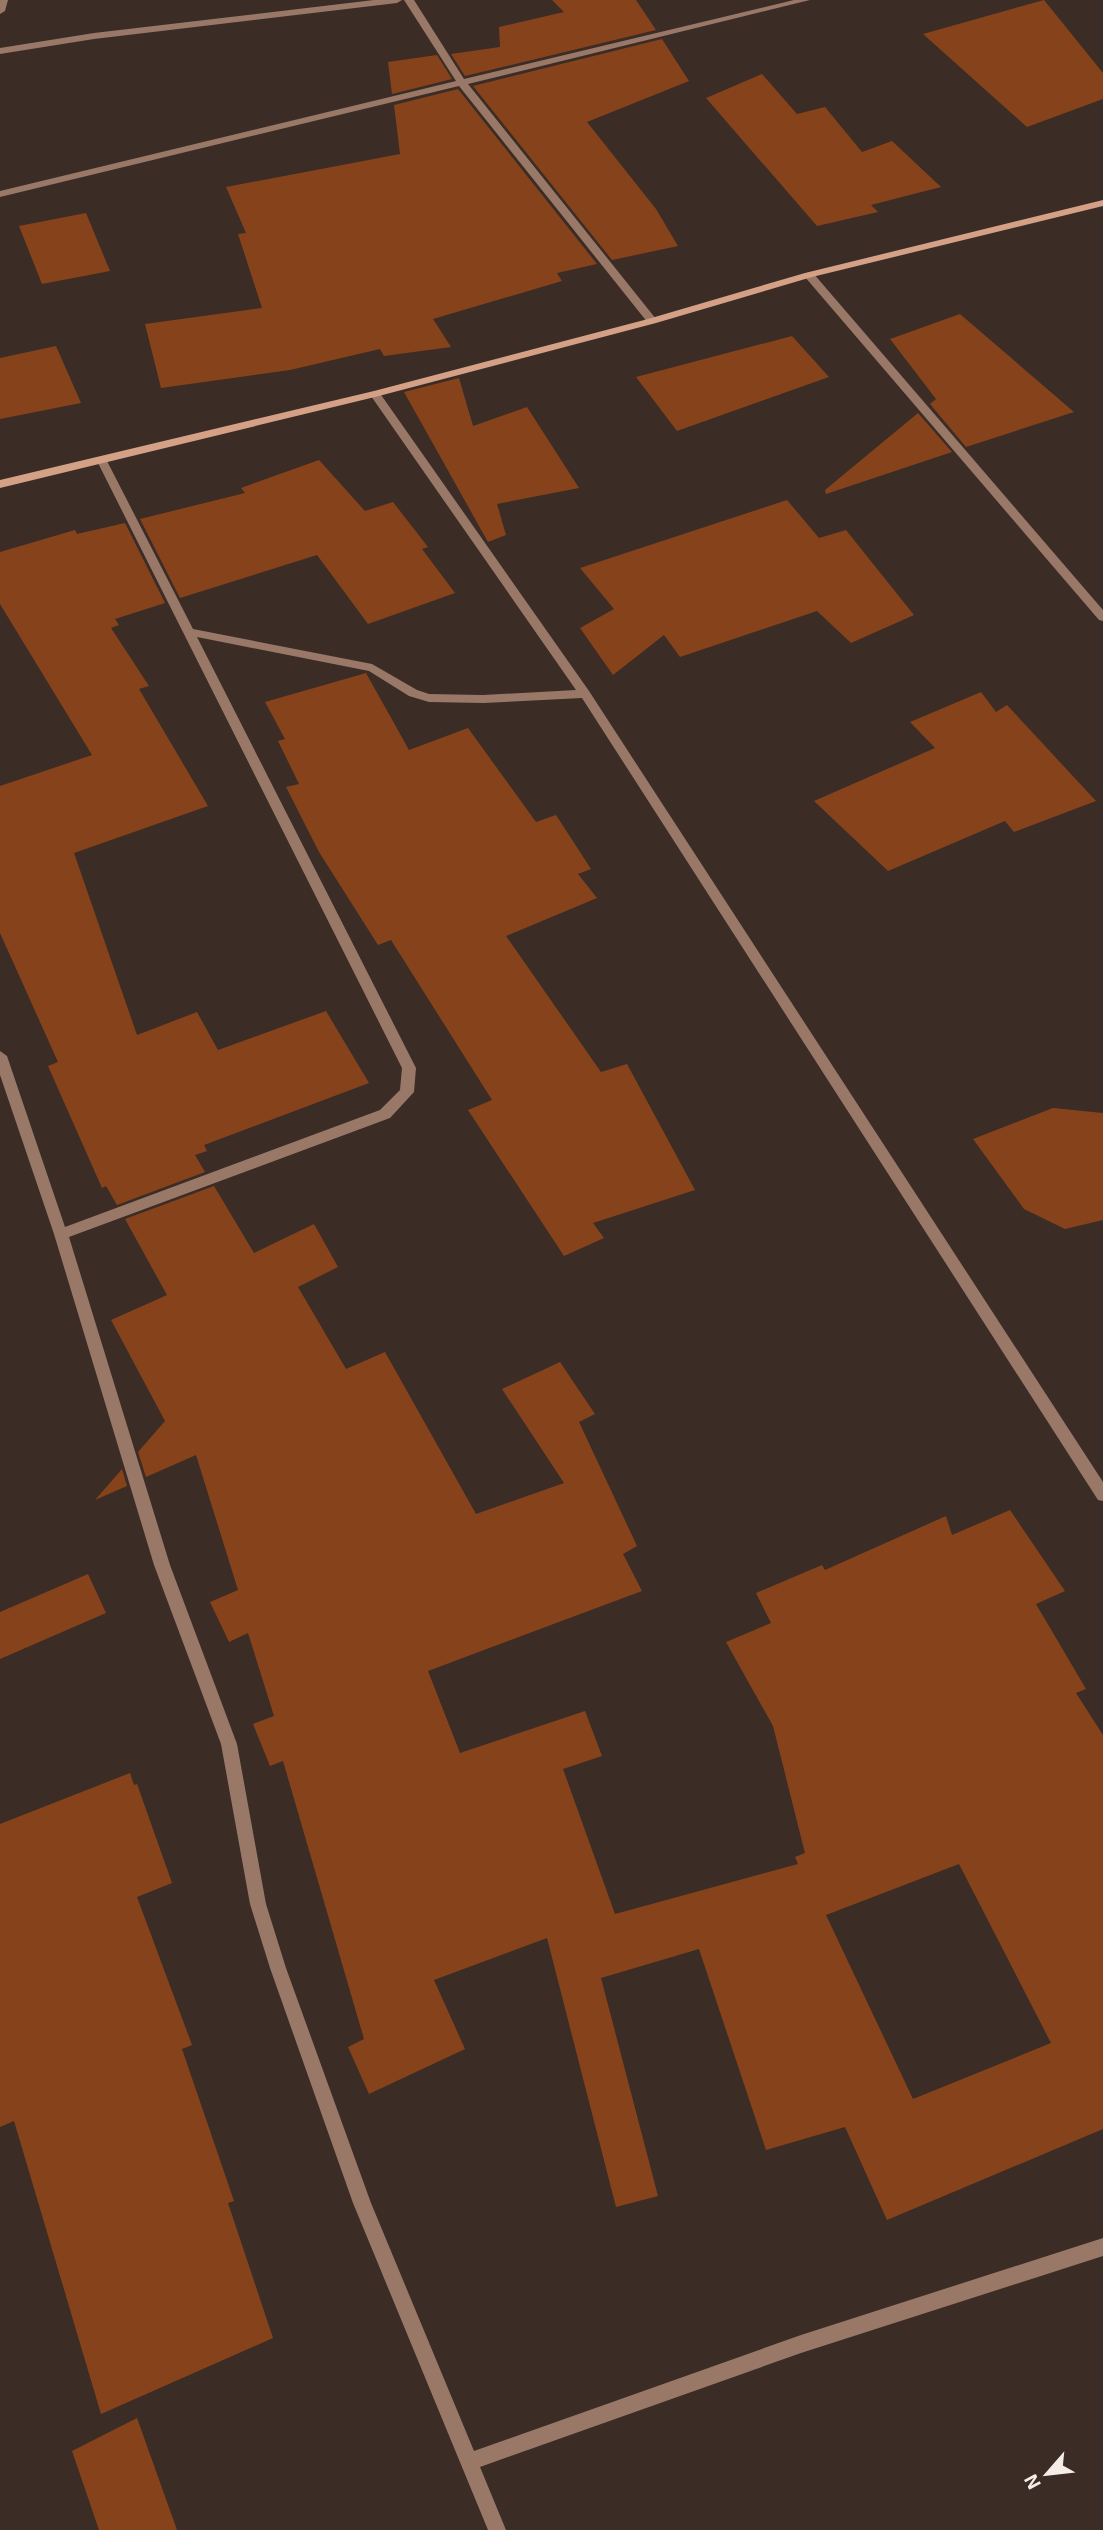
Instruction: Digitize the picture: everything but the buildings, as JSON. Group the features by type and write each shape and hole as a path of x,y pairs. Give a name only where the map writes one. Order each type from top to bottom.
{"main road":[{"path":"0,484 375,394 652,321 808,275 1103,202"}],"street":[{"path":"0,11 3,0"},
{"path":"0,51 94,36 397,0"},
{"path":"409,0 461,82 652,321"},
{"path":"0,194 804,0"},
{"path":"808,275 1103,617"},
{"path":"375,394 585,694 1103,1495"},
{"path":"61,1234 384,1114 407,1092 409,1068 102,461"},
{"path":"189,632 372,668 413,692 429,698 484,699 585,694"},
{"path":"0,1056 61,1234 162,1565 229,1744 258,1904 278,1968 362,2203 471,2461 497,2530"},
{"path":"471,2461 801,2344 1103,2246"}]}
